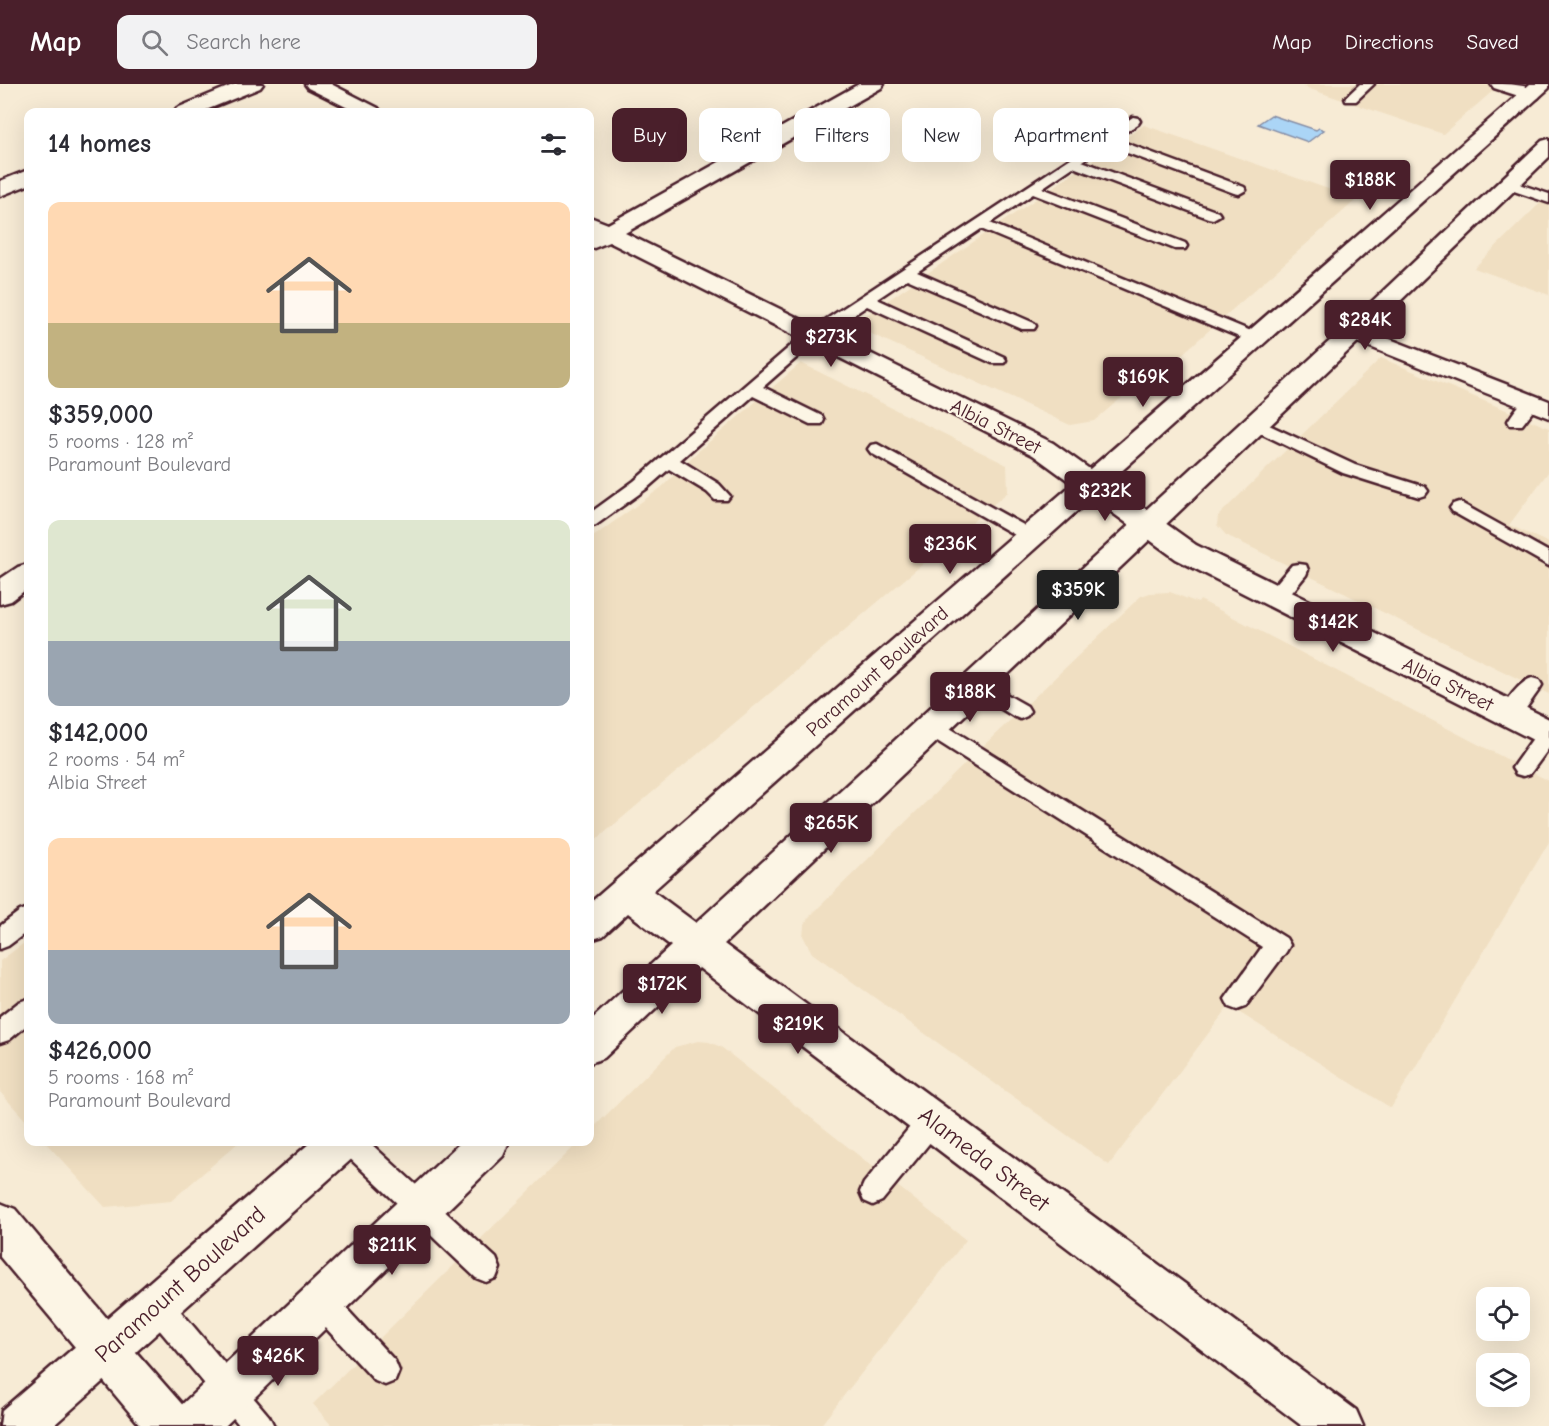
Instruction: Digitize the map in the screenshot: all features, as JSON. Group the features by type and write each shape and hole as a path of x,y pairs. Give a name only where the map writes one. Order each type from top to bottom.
{"main road":[{"path":"194,108 253,84"},
{"path":"315,84 363,108"},
{"path":"595,233 874,84"},
{"path":"1501,84 1537,89"},
{"name":"Paramount Boulevard","path":"594,922 1090,482 1257,339 1537,89"},
{"path":"594,1042 1354,332 1507,184 1546,152"},
{"path":"0,189 24,179"},
{"name":"Albia Street","path":"595,233 813,335 1043,450 1186,552 1548,733"},
{"path":"1354,332 1532,411"},
{"path":"0,594 24,577"},
{"name":"Alameda Street","path":"628,892 1340,1426"},
{"name":"Paramount Boulevard","path":"18,1426 336,1146"},
{"path":"192,1426 485,1146"},
{"path":"0,1224 105,1351 171,1426"}],"lane":[{"path":"1351,98 1368,84"},
{"path":"1129,124 1133,121"},
{"path":"1129,149 1239,190"},
{"path":"594,518 669,461 813,335 1072,162 1214,215"},
{"path":"1507,184 1549,199"},
{"path":"1032,189 1179,246"},
{"path":"980,224 1257,339"},
{"path":"906,273 1028,326"},
{"path":"866,300 998,360"},
{"path":"751,388 816,420"},
{"path":"1254,423 1349,469 1419,491"},
{"path":"877,449 1030,536"},
{"path":"669,461 713,488 721,496"},
{"path":"1459,508 1549,560"},
{"path":"1275,598 1299,570"},
{"path":"975,684 1020,711"},
{"path":"1509,714 1532,685"},
{"path":"930,726 1278,945 1237,999"},
{"path":"1523,768 1548,733"},
{"path":"0,939 24,921"},
{"path":"0,1032 24,1013"},
{"path":"873,1192 932,1120"},
{"path":"355,1146 486,1268"},
{"path":"321,1302 385,1371"},
{"path":"157,1305 259,1426"}],"shaded area":[{"path":"1308,84 1501,84 1443,134 1304,87"},
{"path":"1144,125 1357,199 1135,396 1127,393 1094,421 1070,425 852,325 1090,162 1129,162 1129,135"},
{"path":"1549,194 1549,295 1474,268 1529,214"},
{"path":"1381,358 1549,428 1549,471 1509,525 1549,543 1549,694 1226,535 1217,525 1218,516"},
{"path":"801,363 1007,465 1008,492 594,842 594,536 662,487 694,455"},
{"path":"1170,592 1198,603 1200,600 1549,781 1549,842 1391,1108 1229,1006 1109,1165 812,953 803,936 804,926 808,918 983,746 1141,596"},
{"path":"24,943 24,1119 0,1092 0,961"},
{"path":"698,1041 709,1042 721,1047 966,1240 820,1426 332,1426 313,1404 575,1146 594,1146 594,1127 675,1047"},
{"path":"49,1146 234,1146 171,1201 105,1207"}],"water":[{"path":"1271,115 1316,130 1319,128 1324,130 1308,142 1258,124"}]}
